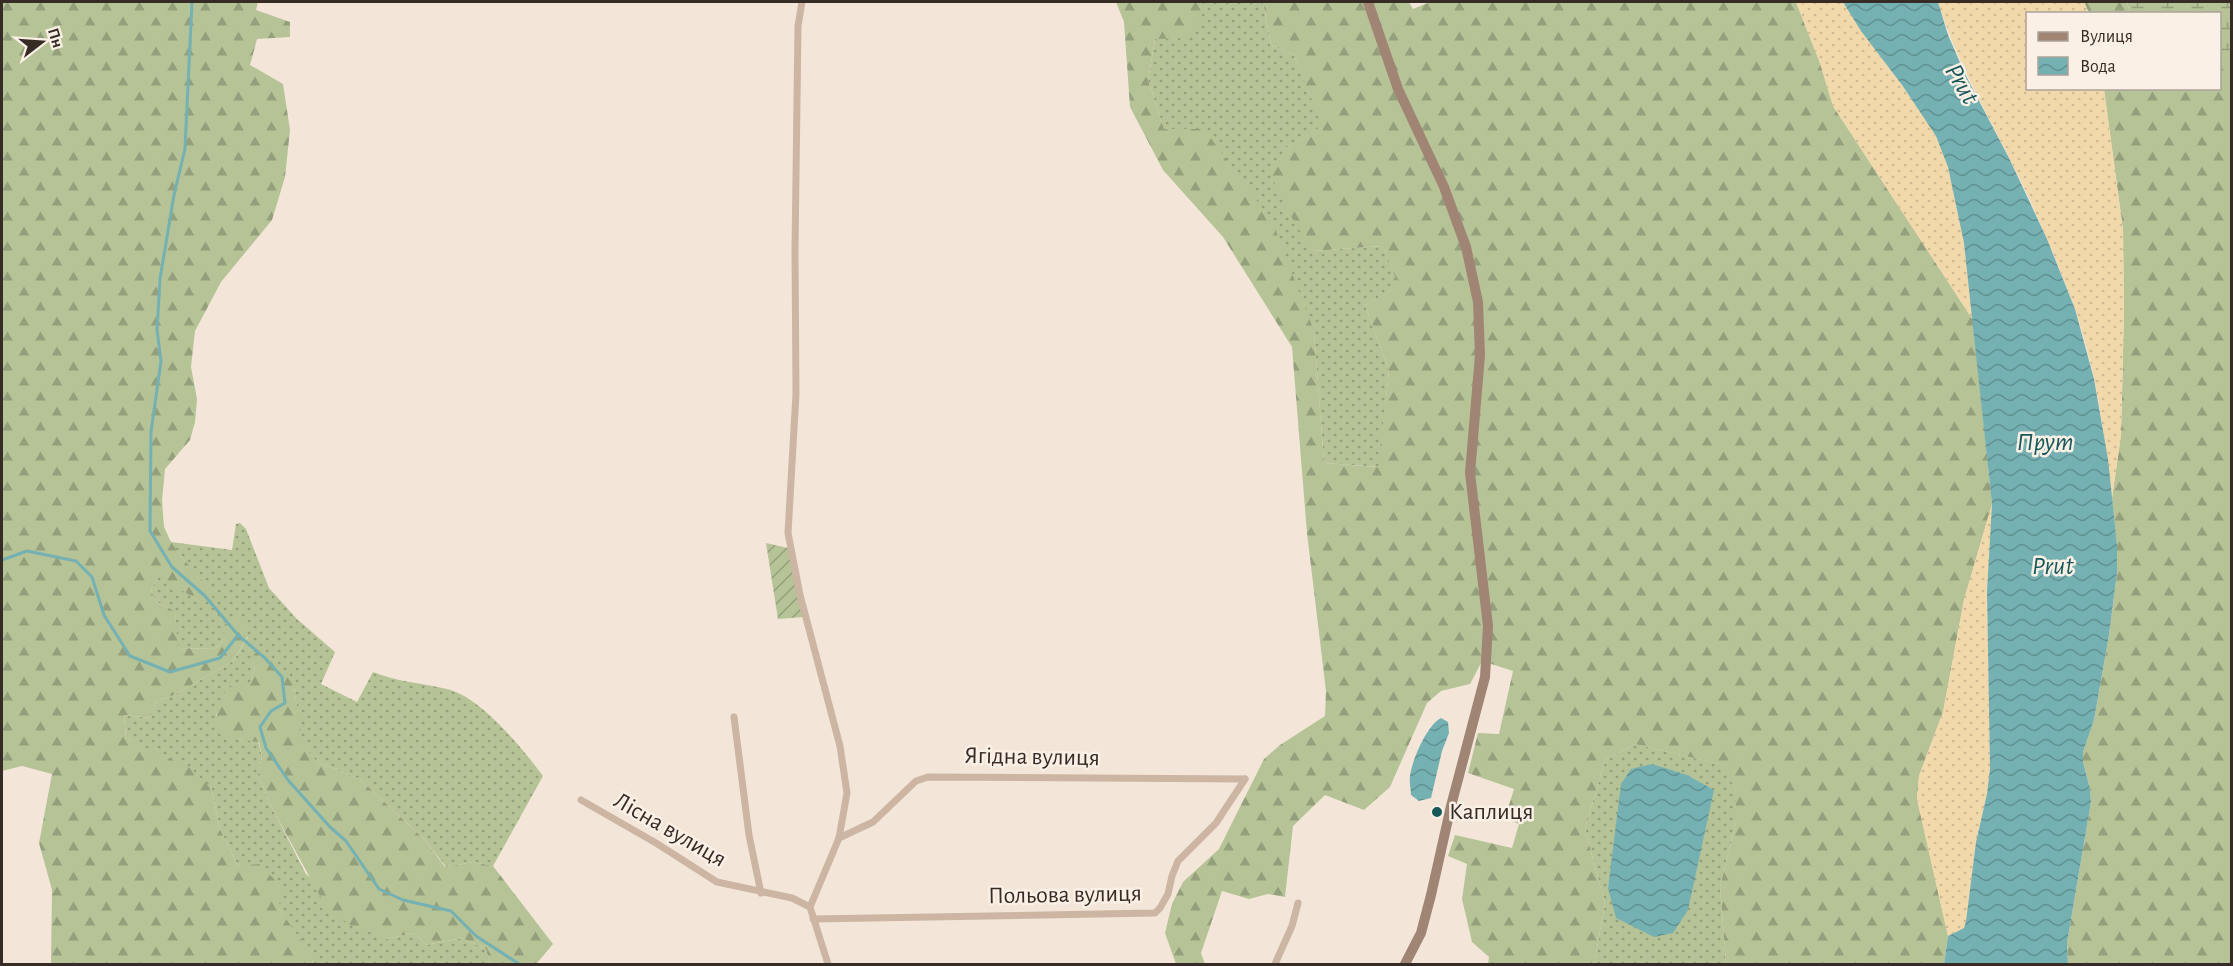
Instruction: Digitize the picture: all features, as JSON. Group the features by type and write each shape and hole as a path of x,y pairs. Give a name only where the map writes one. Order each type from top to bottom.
{"main road":[{"path":"1368,2 1398,89 1448,196 1466,247 1478,302 1480,355 1470,473 1488,626 1485,677 1421,933 1405,964"}],"street":[{"path":"802,2 798,27 795,238 796,394 788,532 800,595 840,746 847,793 839,838 810,907 828,964"},
{"path":"734,717 749,835 761,893"},
{"name":"Ягідна вулиця","path":"839,838 873,822 916,781 928,777 1245,779"},
{"name":"Польова вулиця","path":"813,919 1155,913 1160,909 1168,894 1178,861 1216,823 1245,779"},
{"name":"Лісна вулиця","path":"581,800 656,843 717,882 792,898 810,907"},
{"path":"1275,964 1292,926 1298,903"}],"green space":[{"path":"2,2 258,2 256,10 290,22 290,37 257,39 250,65 283,84 290,130 285,177 272,220 221,282 195,331 191,367 197,399 195,422 190,440 165,469 162,500 164,527 184,560 213,593 212,602 198,600 159,577 151,589 155,601 175,611 178,648 215,649 226,639 223,629 228,618 238,617 245,626 248,636 233,661 174,695 156,701 151,718 124,715 126,737 155,753 186,765 211,787 220,829 238,866 259,864 281,886 279,909 306,947 314,964 51,964 52,890 39,843 52,774 22,766 2,771"},
{"path":"1116,2 1201,2 1206,7 1190,38 1155,39 1148,80 1164,129 1204,129 1272,221 1314,331 1324,463 1378,467 1389,370 1365,305 1399,286 1383,246 1312,251 1285,206 1271,175 1284,149 1322,126 1294,55 1271,45 1263,2 1409,2 1413,9 1430,2 1796,2 1820,63 1833,106 1973,320 1992,504 1964,600 1943,712 1919,776 1917,799 1948,936 1944,964 1726,964 1720,887 1736,822 1736,791 1723,765 1635,744 1605,760 1585,829 1605,904 1594,964 1488,964 1489,957 1472,942 1462,899 1467,864 1448,856 1455,835 1512,848 1519,824 1505,818 1514,789 1468,773 1478,733 1499,734 1513,671 1482,661 1470,684 1441,691 1427,703 1390,787 1364,810 1325,795 1293,826 1285,897 1268,894 1249,899 1222,891 1201,953 1205,964 1176,964 1165,933 1172,904 1183,882 1219,849 1264,759 1280,745 1325,716 1326,691 1307,533 1292,347 1223,237 1163,170 1130,107 1124,22"},
{"path":"1201,2 1263,2 1271,45 1294,55 1323,126 1284,149 1312,251 1383,246 1400,286 1365,305 1389,370 1379,467 1324,463 1314,332 1164,129 1148,80 1155,39 1206,8"},
{"path":"2084,2 2127,2 2130,12 2089,12"},
{"path":"2127,2 2231,2 2230,52 2221,60 2221,12 2130,12"},
{"path":"2231,48 2231,964 2068,964 2067,943 2091,802 2083,752 2094,720 2117,573 2117,544 2112,498 2121,435 2123,230 2104,90 2221,90 2221,60"},
{"path":"240,523 246,529 269,588 297,619 335,652 321,684 357,702 373,672 460,694 500,725 543,776 493,866 473,862 446,867 425,840 360,779 317,762 302,744 294,687 261,648 252,658 255,668 250,684 235,684 216,715 237,739 258,741 262,756 258,775 306,874 386,939 414,933 426,945 462,938 486,949 490,964 313,964 279,909 238,866 220,829 211,787 126,737 124,715 151,718 156,701 174,695 233,661 248,637 226,639 215,649 177,648 175,611 155,601 151,589 159,576 198,600 184,560 171,542 232,550 236,524"},
{"path":"766,543 788,548 803,617 778,619"},
{"path":"261,647 280,666 294,687 303,745 317,762 360,779 425,840 445,867 473,862 493,866 553,944 538,964 490,964 486,949 462,938 426,945 414,933 386,939 350,925 326,907 273,810 258,775 262,756 259,742 222,733 216,722 225,691 235,684 250,684 255,668 251,658"},
{"path":"1635,744 1724,765 1736,791 1736,822 1720,887 1726,964 1594,964 1605,904 1585,829 1605,760","holes":["1687,775 1608,888 1615,842"]}],"sand":[{"path":"1796,2 1843,2 1934,133 1944,157 1957,202 1973,320 1833,106 1820,63"},
{"path":"1938,2 2084,2 2089,12 2026,12 2026,90 2104,90 2123,230 2121,435 2112,498 2096,386 2076,311 2030,200 1969,78"},
{"path":"1992,504 1987,591 1990,769 1976,842 1966,921 1964,928 1948,936 1917,799 1919,776 1943,712 1964,600"}],"water":[{"path":"1843,2 1938,2 1948,35 1965,74 2010,160 2047,239 2075,309 2094,379 2108,459 2117,544 2117,573 2094,720 2083,752 2091,802 2067,943 2068,964 1944,964 1948,936 1964,928 1966,921 1976,842 1990,769 1987,591 1992,504 1964,243 1948,167 1936,136"},
{"path":"1441,718 1448,722 1449,733 1442,751 1431,798 1419,801 1411,795 1411,769 1426,735"},
{"path":"1652,764 1687,775 1714,790 1688,910 1673,933 1654,937 1616,918 1608,888 1621,784 1631,769"}],"waterway":[{"path":"192,2 185,149 174,195 160,279 157,330 161,361 151,432 150,531 172,567 205,596 238,635"},
{"path":"2,560 27,551 76,561 92,577 104,615 130,656 170,672 220,658 238,635 265,658 282,677 285,703 271,711 260,727 266,748 288,780 330,827 346,841 379,889 403,900 451,911 476,936 519,964"}],"place":[{"name":"Каплиця","path":"1437,812"}],"water label":[{"name":"Prut","path":"1962,84"},
{"name":"Прут","path":"2045,442"},
{"name":"Prut","path":"2053,566"}]}
